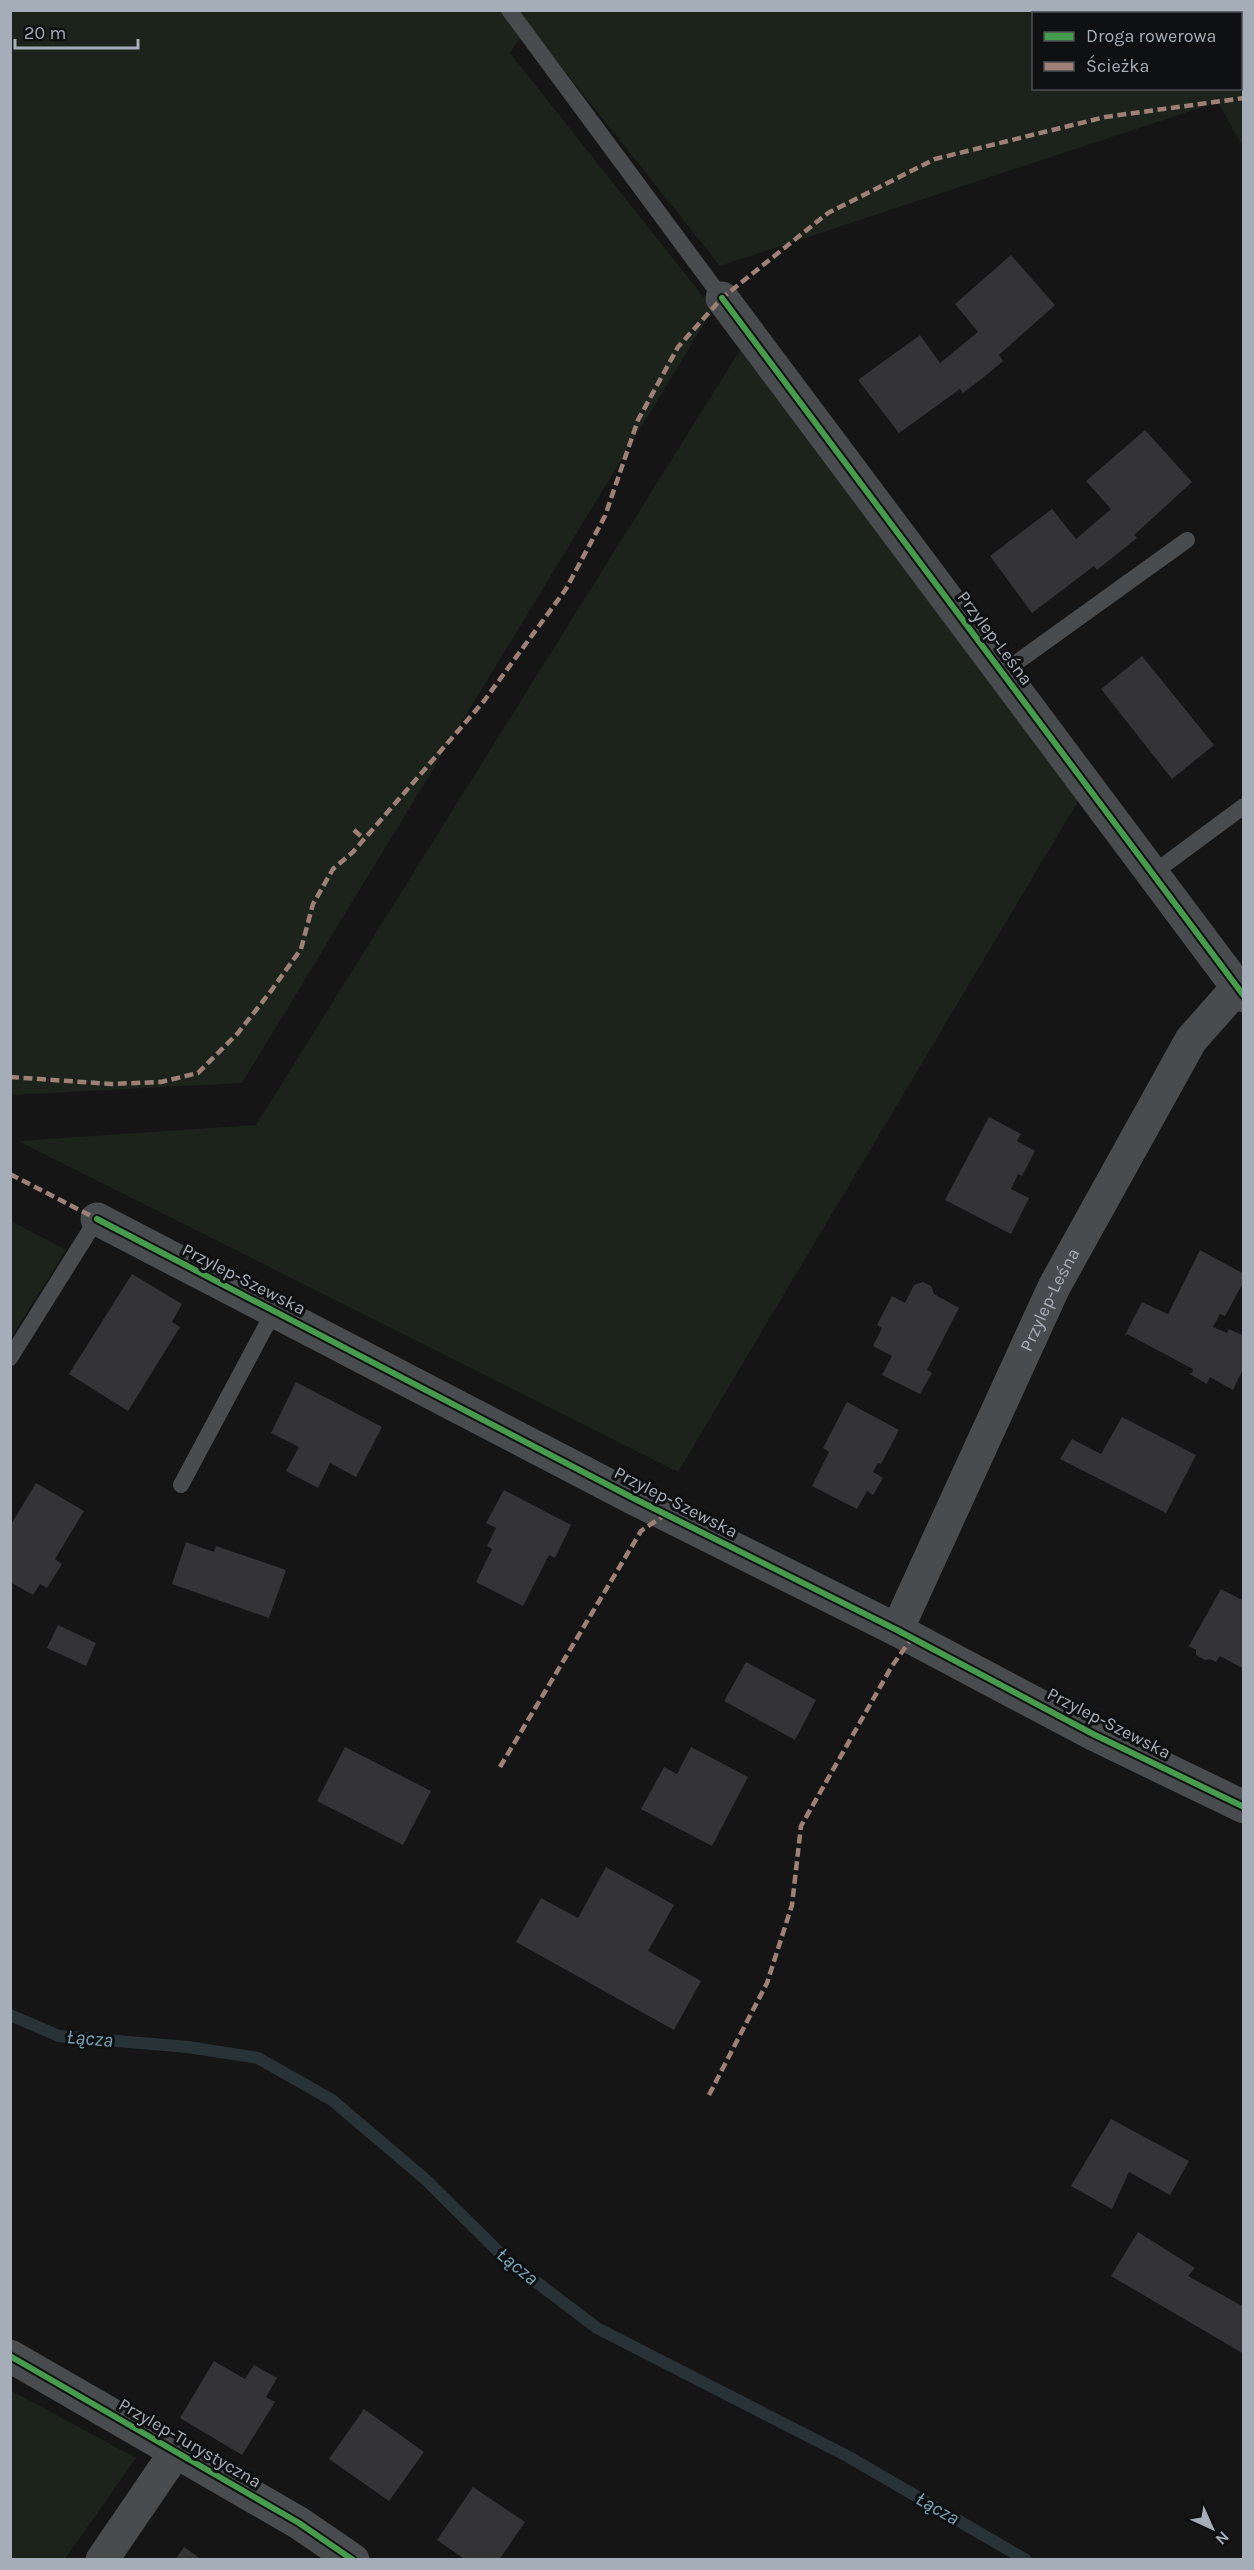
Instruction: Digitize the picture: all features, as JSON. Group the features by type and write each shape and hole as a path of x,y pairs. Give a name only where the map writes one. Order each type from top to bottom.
{"street":[{"name":"Przylep-Leśna","path":"722,298 1240,992 1191,1040 1054,1287 897,1630"},
{"name":"Przylep-Szewska","path":"97,1220 633,1498 897,1630 1093,1734 1244,1807"},
{"name":"Przylep-Turystyczna","path":"10,2356 299,2523 353,2559"},
{"path":"102,2559 175,2453"}],"lane":[{"path":"509,10 722,298"},
{"path":"1002,673 1187,540"},
{"path":"1152,874 1244,806"},
{"path":"10,1358 97,1220"},
{"path":"182,1485 274,1311"}],"shaded area":[{"path":"11,11 1243,11 1243,147 1218,102 720,266 528,25 510,53 713,309 242,1083 11,1095"},
{"path":"742,347 1080,798 678,1472 18,1141 256,1125"},
{"path":"11,1221 66,1250 11,1338"},
{"path":"10,2390 136,2458 65,2559 11,2559"}],"building":[{"path":"1011,255 1055,305 999,355 1003,361 984,377 963,393 960,389 899,433 858,380 920,335 940,363 978,332 955,304"},
{"path":"1145,430 1192,482 1134,535 1137,538 1097,570 1094,566 1032,613 990,556 1052,509 1076,539 1111,509 1086,481"},
{"path":"1142,656 1214,745 1172,779 1101,689"},
{"path":"989,1117 1021,1134 1017,1141 1035,1151 1022,1176 1018,1174 1011,1189 1029,1198 1011,1234 945,1200"},
{"path":"1200,1250 1244,1274 1244,1281 1225,1316 1220,1314 1213,1327 1227,1333 1229,1329 1244,1336 1244,1367 1233,1390 1210,1377 1207,1384 1188,1373 1192,1373 1193,1369 1127,1334 1124,1337 1142,1302 1168,1314"},
{"path":"132,1274 182,1304 172,1322 180,1327 128,1411 69,1374"},
{"path":"923,1282 931,1286 934,1294 959,1308 927,1370 932,1373 920,1394 882,1375 892,1356 873,1346 882,1328 877,1325 892,1296 905,1303 914,1285"},
{"path":"296,1382 382,1427 356,1477 330,1463 318,1488 286,1471 299,1447 271,1433"},
{"path":"847,1402 899,1430 881,1464 878,1463 873,1472 883,1478 873,1495 867,1491 857,1509 812,1486 829,1452 823,1448"},
{"path":"1122,1417 1196,1455 1166,1513 1060,1459 1072,1439 1101,1454"},
{"path":"36,1483 84,1511 55,1559 62,1564 47,1588 40,1584 33,1595 10,1582 10,1526"},
{"path":"504,1490 571,1525 555,1558 549,1555 523,1606 476,1582 492,1549 487,1546 496,1528 486,1523"},
{"path":"186,1542 214,1552 216,1546 286,1570 269,1618 172,1584"},
{"path":"1221,1589 1244,1601 1244,1669 1220,1656 1216,1662 1210,1659 1205,1660 1196,1655 1196,1650 1189,1646"},
{"path":"58,1625 96,1643 86,1666 47,1648"},
{"path":"746,1662 816,1700 795,1740 724,1701"},
{"path":"345,1747 431,1791 403,1845 317,1801"},
{"path":"691,1747 748,1777 712,1846 641,1809 664,1767 677,1774"},
{"path":"606,1867 674,1905 648,1951 701,1981 674,2030 516,1942 541,1898 578,1918"},
{"path":"1111,2119 1189,2161 1170,2195 1129,2172 1112,2209 1071,2186"},
{"path":"1138,2232 1195,2268 1188,2276 1244,2307 1244,2354 1111,2276"},
{"path":"214,2361 245,2379 254,2365 277,2378 266,2397 275,2402 242,2455 180,2418"},
{"path":"364,2409 424,2452 389,2501 329,2459"},
{"path":"473,2487 525,2522 499,2560 466,2560 437,2540"},
{"path":"184,2547 202,2560 175,2560"}],"waterway":[{"name":"Łącza","path":"10,2015 59,2036 188,2047 258,2058 332,2100 425,2179 506,2259 597,2328 849,2457 1026,2560"}],"marked path":[{"path":"10,1077 111,1084 161,1082 198,1073 238,1033 301,949 313,904 333,869 353,852 484,701 566,589 605,516 638,420 678,347 722,298 828,213 935,159 1105,117 1244,98"},
{"path":"354,830 364,839"},
{"path":"10,1174 97,1219"},
{"path":"500,1767 641,1531 666,1514"},
{"path":"709,2095 767,1983 792,1905 801,1826 892,1666 912,1638"}],"cycle path":[{"path":"722,298 1244,996"},
{"path":"97,1219 633,1498 897,1630 1093,1734 1244,1807"},
{"path":"10,2356 299,2523 353,2560"}]}
